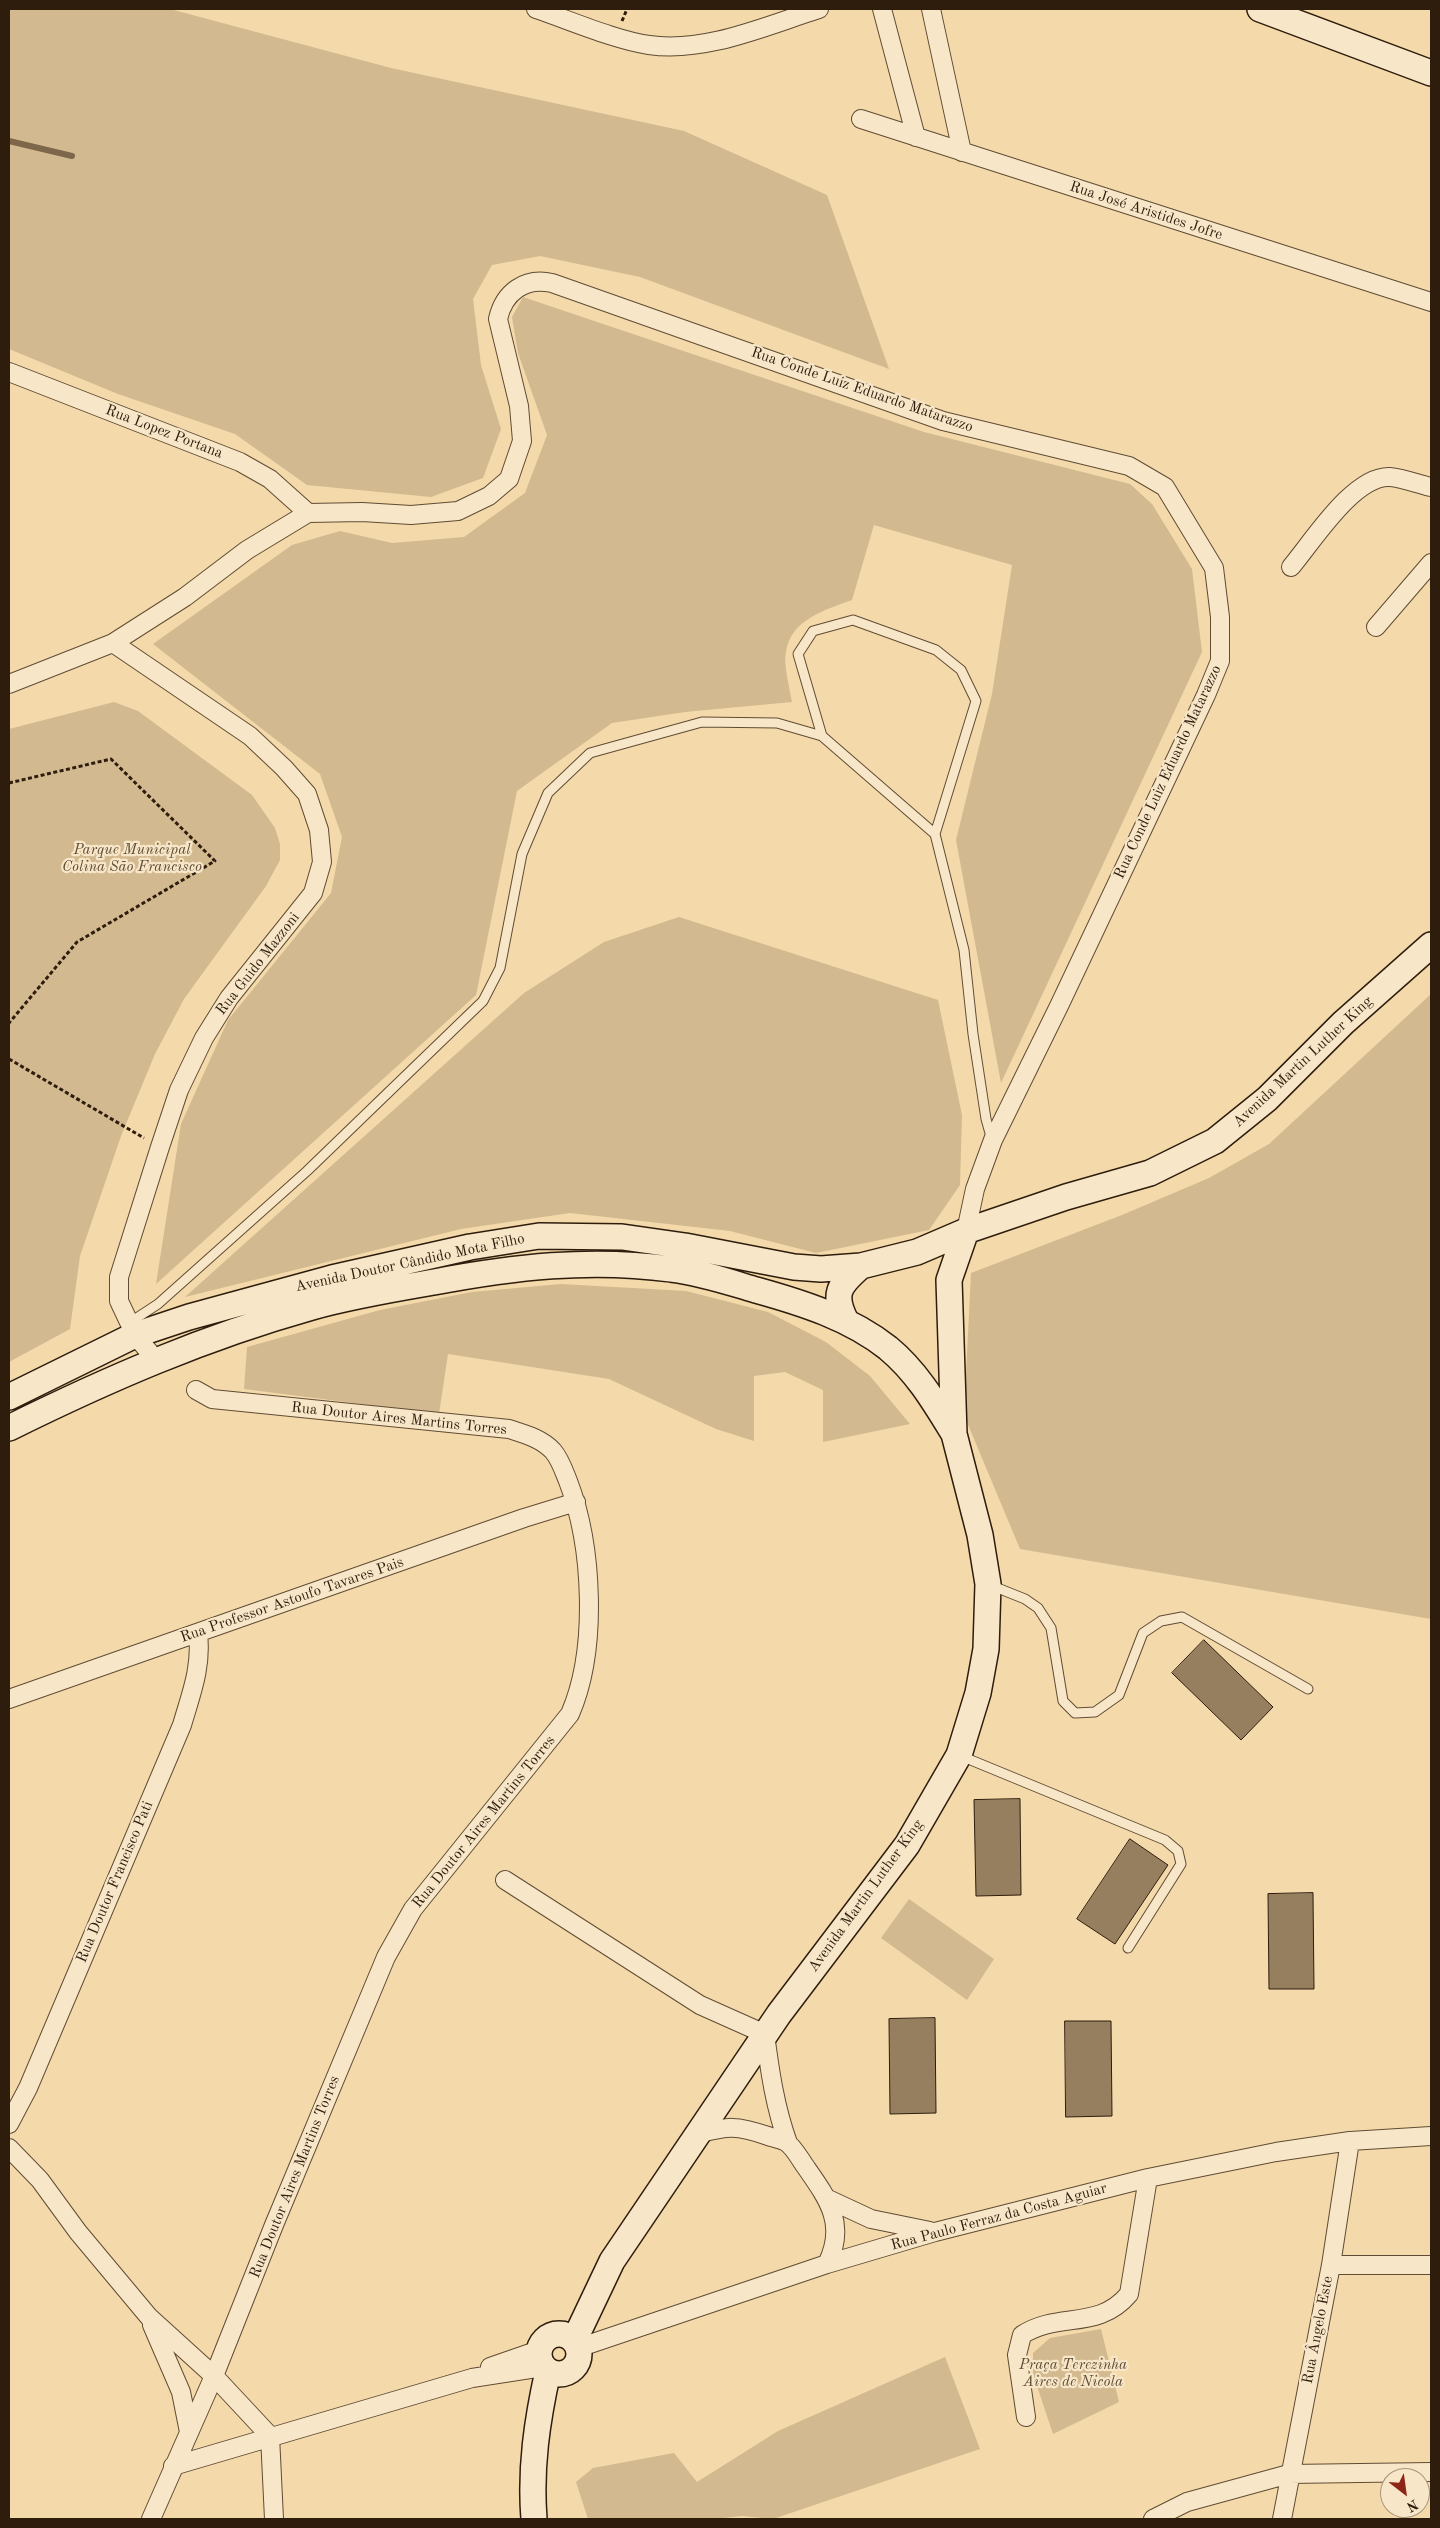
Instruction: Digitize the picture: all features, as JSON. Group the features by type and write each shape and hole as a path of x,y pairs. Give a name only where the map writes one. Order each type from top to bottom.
{"main road":[{"path":"1260,9 1431,73"},
{"name":"Avenida Martin Luther King","path":"860,1266 917,1252 966,1231 1066,1197 1150,1173 1214,1140 1267,1099 1343,1023 1431,945"},
{"name":"Avenida Martin Luther King","path":"571,2341 612,2260 766,2034 906,1845 959,1755 978,1694 986,1649 988,1584 980,1535 954,1434 949,1280 966,1231"},
{"name":"Avenida Doutor Cândido Mota Filho","path":"9,1397 132,1329 332,1278 470,1247 539,1236 622,1238 685,1246 794,1267 821,1269 860,1266"},
{"path":"917,1252 940,1267 949,1280"},
{"name":"Avenida Doutor Cândido Mota Filho","path":"9,1428 93,1386 155,1359 313,1306 378,1292 530,1266 626,1265 673,1269 776,1295 846,1321"},
{"path":"846,1321 838,1307 839,1295 845,1280 860,1266"},
{"name":"Avenida Martin Luther King","path":"846,1321 869,1334 910,1369 954,1434"},
{"path":"910,1369 922,1371 933,1369 944,1364 952,1355"},
{"path":"534,2519 532,2490 536,2427 548,2365 543,2341 550,2335 571,2341 576,2364 570,2371 548,2365"}],"street":[{"path":"536,9 647,44 670,46 722,39 819,9"},
{"path":"882,9 916,137"},
{"path":"931,9 962,152"},
{"name":"Rua José Aristides Jofre","path":"861,119 1431,302"},
{"name":"Rua Conde Luiz Eduardo Matarazzo","path":"308,513 362,512 411,515 458,512 489,496 509,479 522,441 519,406 498,319 500,309 510,292 528,282 539,280 943,421 1128,466 1165,487 1214,568 1220,617 1220,661 1202,704 1059,1006 993,1140 975,1189 966,1231"},
{"name":"Rua Lopez Portana","path":"9,372 240,462 270,480 308,513"},
{"path":"1291,567 1352,493 1372,479 1390,477 1431,487"},
{"path":"9,684 113,643 185,597 247,550 308,513"},
{"path":"1376,627 1431,563"},
{"name":"Rua Guido Mazzoni","path":"113,643 250,736 284,768 307,794 319,830 322,862 313,892 229,998 204,1038 179,1090 119,1277 119,1301 132,1329 155,1359"},
{"name":"Rua Doutor Aires Martins Torres","path":"151,2519 214,2376 274,2225 386,1957 413,1910 570,1714 579,1692 585,1659 588,1590 584,1538 576,1502 563,1468 553,1451 534,1437 509,1429 212,1399 196,1390"},
{"name":"Rua Professor Astoufo Tavares Pais","path":"9,1700 524,1518 576,1502"},
{"name":"Rua Doutor Francisco Pati","path":"9,2124 28,2088 182,1725 198,1674 200,1651 198,1634"},
{"path":"505,1880 700,2005 766,2034 770,2082 788,2143 828,2199 835,2219 836,2236 834,2250 828,2264"},
{"path":"697,2134 725,2127 740,2126 788,2143"},
{"name":"Rua Paulo Ferraz da Costa Aguiar","path":"571,2341 935,2232 1148,2178 1276,2152 1350,2140 1431,2136"},
{"name":"Rua Ângelo Este","path":"1282,2519 1289,2474 1331,2265 1350,2140"},
{"path":"9,2148 40,2180 78,2232 149,2317 214,2376 270,2436 274,2519"},
{"path":"1026,2416 1017,2355 1022,2335 1034,2328 1053,2323 1096,2317 1118,2307 1129,2294 1148,2178"},
{"path":"828,2199 871,2219 935,2232"},
{"path":"1331,2265 1431,2265"},
{"path":"149,2317 181,2392 188,2432"},
{"path":"173,2466 472,2378 490,2367 548,2365"},
{"path":"1153,2519 1188,2502 1289,2474 1431,2472"}],"lane":[{"path":"822,736 798,654 813,631 853,620 936,650 961,670 976,701 935,834 964,950 986,1119 993,1140"},
{"path":"132,1329 307,1171 483,1002 500,968 522,854 548,793 590,753 702,722 777,723 822,736 935,834"},
{"path":"988,1584 1025,1599 1038,1608 1051,1628 1064,1701 1075,1713 1095,1712 1119,1696 1143,1632 1161,1621 1182,1617 1308,1689"},
{"path":"959,1755 1166,1840 1178,1851 1180,1864 1128,1948"}],"path":[{"path":"9,783 111,759 215,860 78,942 9,1023"},
{"path":"9,1059 160,1148"}],"green space":[{"path":"9,9 170,9 391,68 684,131 827,195 889,369 640,277 540,256 492,265 473,299 481,365 501,429 483,478 431,497 307,485 235,434 118,394 9,349"},
{"path":"523,297 924,432 1130,484 1152,504 1192,569 1202,652 1001,1083 956,840 992,694 1012,565 874,525 852,600 811,617 795,631 789,641 785,663 792,702 685,712 612,723 517,791 476,995 156,1284 181,1124 228,1020 331,893 342,837 320,774 153,644 292,545 340,531 392,543 464,537 525,493 547,435 518,353 512,317"},
{"name":"Parque Municipal Colina São Francisco","path":"114,702 138,711 252,795 275,828 280,844 280,860 266,886 184,999 155,1054 121,1136 80,1256 70,1329 9,1362 9,729"},
{"path":"679,917 938,1000 962,1115 960,1185 929,1230 816,1253 730,1231 570,1213 461,1229 185,1297 524,993 604,942"},
{"path":"1431,994 1431,1619 1020,1549 964,1415 971,1273 1122,1215 1209,1178 1269,1144"},
{"path":"561,1284 686,1291 768,1312 826,1342 870,1376 910,1424 823,1442 823,1390 785,1372 754,1376 754,1441 716,1429 609,1379 448,1354 439,1414 244,1389 247,1347 380,1310 472,1292"},
{"path":"909,1899 994,1959 967,2000 881,1938"},
{"name":"Praça Terezinha Aires de Nicola","path":"1101,2329 1119,2402 1053,2434 1033,2374 1033,2353 1050,2338"},
{"path":"945,2357 980,2449 773,2519 742,2516 715,2519 588,2519 576,2482 593,2468 674,2453 697,2482 778,2431"}],"building":[{"path":"1204,1640 1273,1707 1241,1740 1172,1673"},
{"path":"1020,1799 1021,1895 976,1896 974,1800"},
{"path":"1130,1839 1168,1865 1115,1944 1077,1919"},
{"path":"1313,1893 1314,1989 1269,1989 1268,1894"},
{"path":"935,2018 936,2113 890,2114 889,2019"},
{"path":"1065,2021 1111,2021 1112,2116 1066,2117"}],"waterway":[{"path":"9,141 72,156"}]}
